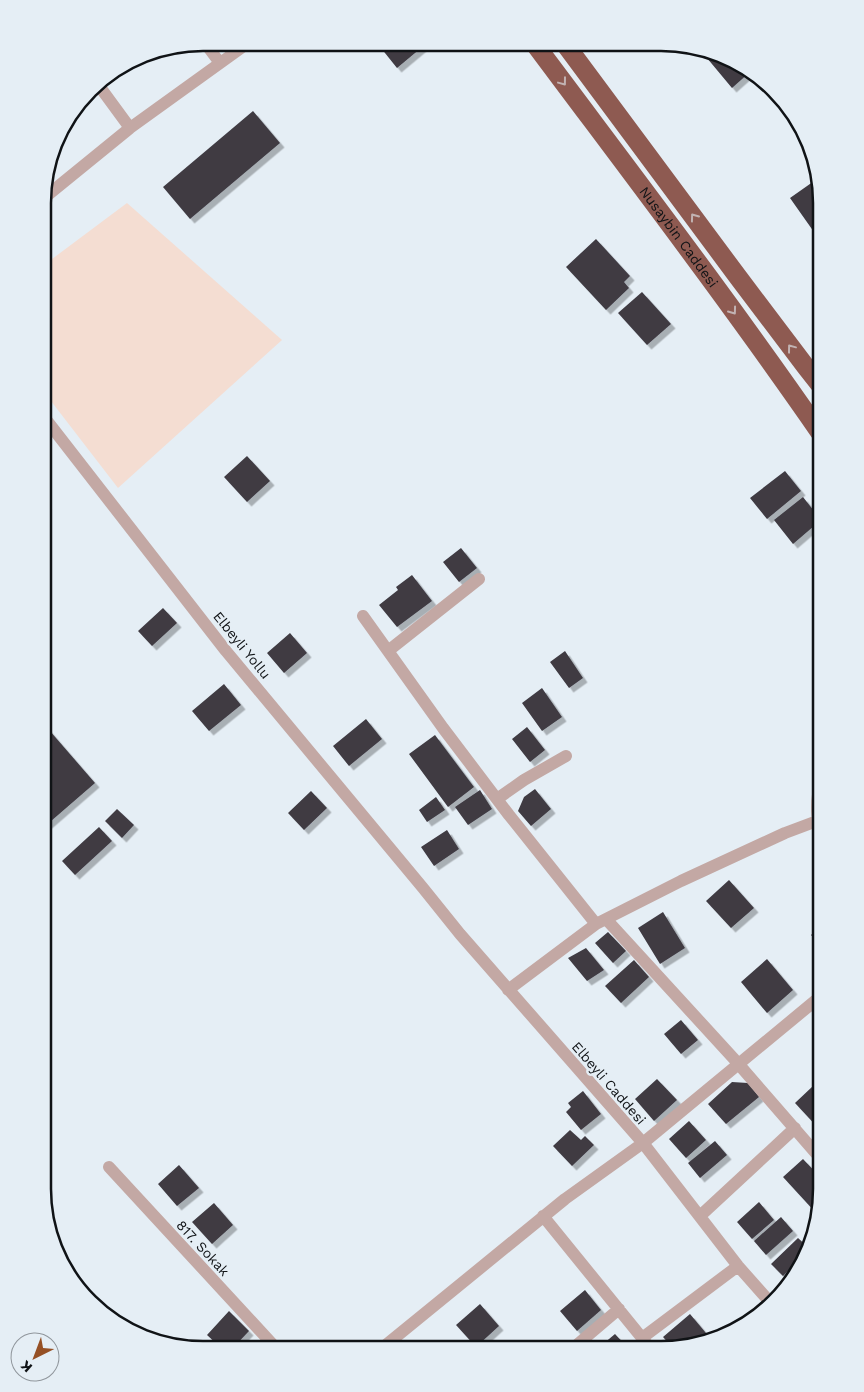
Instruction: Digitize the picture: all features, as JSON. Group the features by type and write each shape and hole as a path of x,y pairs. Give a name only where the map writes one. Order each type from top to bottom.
{"highway":[{"name":"Nusaybin Caddesi","path":"539,51 718,290 813,422"},
{"name":"Nusaybin Caddesi","path":"569,51 813,375"}],"street":[{"path":"212,52 220,63"},
{"path":"52,191 130,128 236,52"},
{"path":"101,91 130,128"},
{"name":"Elbeyli Yollu","path":"51,426 226,651 423,888"},
{"path":"388,651 479,579"},
{"path":"363,616 443,728 497,799 601,922 738,1064 812,1146"},
{"path":"497,799 524,780 566,756"},
{"path":"508,990 601,922 681,881 776,836 812,823"},
{"name":"Elbeyli Caddesi","path":"423,888 508,990 643,1143 738,1266 766,1298"},
{"path":"391,1341 543,1216 643,1143 812,1003"},
{"path":"700,1216 795,1128"},
{"name":"817. Sokak","path":"109,1167 270,1341"},
{"path":"543,1216 644,1341"},
{"path":"642,1338 738,1266"},
{"path":"582,1341 619,1310"}],"shaded area":[{"path":"127,203 282,340 118,488 51,401 51,260"}],"building":[{"path":"384,52 417,52 397,68"},
{"path":"708,59 744,77 732,88"},
{"path":"253,111 280,143 190,219 163,187"},
{"path":"811,183 813,231 790,198"},
{"path":"596,239 630,276 624,282 629,288 606,310 566,267"},
{"path":"642,292 671,324 647,345 618,313"},
{"path":"247,456 270,481 247,502 224,477"},
{"path":"785,471 801,491 767,519 750,498"},
{"path":"803,497 813,509 813,527 793,544 774,520"},
{"path":"461,548 477,568 459,582 443,562"},
{"path":"412,575 432,601 397,627 379,605 398,590 396,587"},
{"path":"163,608 177,623 152,646 138,631"},
{"path":"290,633 307,653 284,673 267,653"},
{"path":"565,651 583,678 569,688 550,662"},
{"path":"224,684 241,705 209,731 192,711"},
{"path":"542,688 562,717 542,731 522,703"},
{"path":"366,719 382,739 349,766 333,746"},
{"path":"527,727 545,750 530,762 512,739"},
{"path":"51,732 95,783 51,821"},
{"path":"435,735 474,787 448,807 409,754"},
{"path":"535,789 551,809 531,826 518,811 524,797"},
{"path":"480,790 492,809 468,825 455,807"},
{"path":"311,791 327,808 304,830 288,813"},
{"path":"436,797 445,810 427,822 419,810"},
{"path":"117,809 134,825 122,838 105,821"},
{"path":"99,827 112,841 75,875 62,861"},
{"path":"447,830 459,849 434,866 421,847"},
{"path":"729,880 754,908 731,928 706,901"},
{"path":"663,912 685,948 660,964 638,928"},
{"path":"608,932 626,951 613,963 595,943"},
{"path":"586,948 604,970 587,981 568,958"},
{"path":"767,959 793,990 767,1013 741,982"},
{"path":"634,960 649,977 621,1003 605,986"},
{"path":"681,1020 698,1040 681,1054 664,1034"},
{"path":"657,1079 677,1100 654,1121 635,1099"},
{"path":"732,1082 748,1083 759,1097 726,1124 708,1104"},
{"path":"812,1087 812,1121 795,1103"},
{"path":"583,1091 601,1114 581,1130 566,1112 571,1107 568,1103"},
{"path":"689,1121 706,1140 686,1158 669,1139"},
{"path":"570,1130 581,1140 585,1136 594,1145 572,1166 553,1146"},
{"path":"715,1141 727,1155 700,1178 688,1163"},
{"path":"803,1159 812,1169 811,1208 783,1177"},
{"path":"179,1165 199,1188 177,1206 158,1184"},
{"path":"759,1202 774,1220 752,1239 737,1222"},
{"path":"214,1203 233,1225 212,1244 192,1222"},
{"path":"781,1217 793,1231 766,1255 754,1241"},
{"path":"798,1238 803,1242 797,1256 783,1276 771,1264"},
{"path":"585,1290 601,1310 577,1331 560,1311"},
{"path":"480,1304 499,1326 483,1341 471,1341 456,1325"},
{"path":"229,1311 249,1331 240,1341 213,1341 207,1335"},
{"path":"690,1314 706,1334 690,1338 666,1340 663,1337"},
{"path":"615,1334 622,1341 607,1341"}]}
